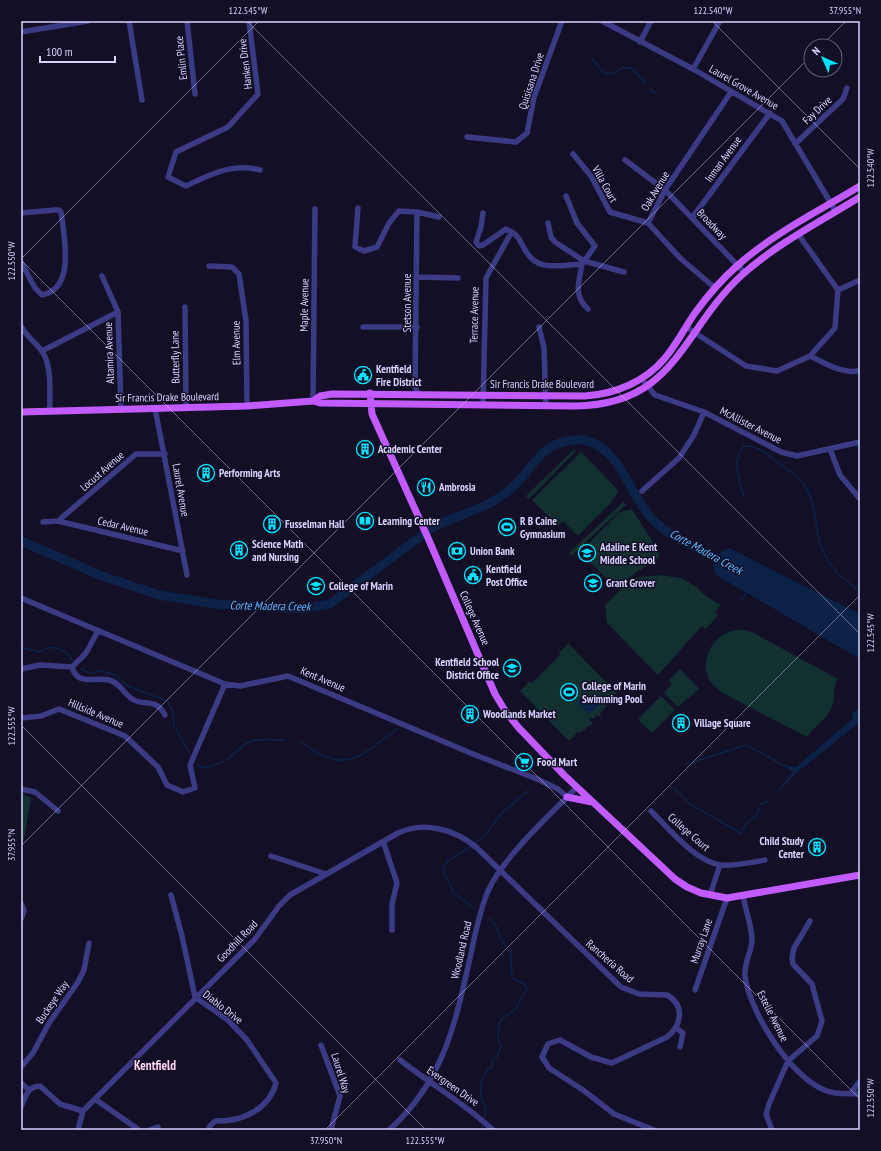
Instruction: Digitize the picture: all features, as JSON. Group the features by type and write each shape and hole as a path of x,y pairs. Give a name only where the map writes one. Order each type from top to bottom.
{"main road":[{"name":"Sir Francis Drake Boulevard","path":"313,401 320,396 332,394 585,396 608,393 642,378 664,359 715,288 738,265 768,242 860,186"},
{"name":"Sir Francis Drake Boulevard","path":"21,412 247,406 313,401 320,403 546,406 585,406 611,403 636,393 648,386 672,366 694,332 722,294 745,272 798,234 860,197"},
{"name":"College Avenue","path":"370,394 372,414 422,524 498,700 522,732 593,803 675,879 687,887 710,895 727,898 743,896 860,875"},
{"path":"567,797 593,803"}],"street":[{"path":"21,32 88,21"},
{"path":"129,21 142,100"},
{"name":"Emlin Place","path":"187,21 195,94"},
{"name":"Hanken Drive","path":"249,21 258,94 228,127 176,152 168,177 186,186 219,170 248,167 260,170"},
{"name":"Quisisana Drive","path":"467,137 516,142 527,133 534,97 562,21"},
{"name":"Laurel Grove Avenue","path":"602,21 693,69 731,92 770,112 782,121 836,212"},
{"path":"640,42 651,21"},
{"path":"693,69 720,21"},
{"name":"Fay Drive","path":"796,143 843,99 847,88"},
{"name":"Oak Avenue","path":"715,288 680,258 648,223 665,190 731,92"},
{"name":"Inman Avenue","path":"692,218 770,112"},
{"name":"Villa Court","path":"573,154 590,176 610,212 648,223"},
{"name":"Broadway","path":"625,160 665,190 745,272"},
{"path":"566,196 578,223 595,246 583,262 578,293 580,303 588,310"},
{"path":"358,208 355,247 364,251 377,246 389,223 399,211 417,212 439,217"},
{"name":"Maple Avenue","path":"313,401 315,209"},
{"path":"21,213 54,210 59,210 61,212 65,243 64,277 49,294 42,295 35,288 21,262"},
{"name":"Stetson Avenue","path":"417,212 416,386 418,394"},
{"path":"483,213 481,227 476,242 478,246 483,245 504,230 514,233 520,238 528,254 539,265 583,262 624,272"},
{"path":"548,223 551,237 555,242 583,262"},
{"name":"Terrace Avenue","path":"483,405 486,278 511,232"},
{"path":"686,327 746,366 777,371 810,356 835,328 838,290 798,234"},
{"name":"Elm Avenue","path":"209,266 232,267 239,274 246,322 247,406"},
{"name":"Altamira Avenue","path":"102,276 118,312 121,409"},
{"path":"417,278 458,278"},
{"path":"838,290 860,280"},
{"name":"Butterfly Lane","path":"185,307 186,407"},
{"path":"42,351 118,312"},
{"path":"21,326 24,332 42,351 48,371 50,411"},
{"path":"363,327 417,327"},
{"path":"540,327 544,348 546,406"},
{"path":"810,356 832,366 854,372 860,370"},
{"name":"McAllister Avenue","path":"642,378 654,395 704,412 781,452 797,456 860,442"},
{"name":"Laurel Avenue","path":"155,408 187,575"},
{"path":"642,491 679,458 694,436 704,412"},
{"path":"830,449 840,476 860,499"},
{"name":"Locust Avenue","path":"58,521 136,454 165,454"},
{"name":"Cedar Avenue","path":"43,522 58,521 183,551"},
{"name":"Kent Avenue","path":"21,598 225,684 240,686 288,676 537,779 558,789 567,797"},
{"path":"21,669 40,665 72,667 86,653 98,631"},
{"path":"72,667 74,674 83,679 110,680 135,701 151,702 163,710 165,715"},
{"name":"Hillside Avenue","path":"21,718 41,716 59,709 125,736 158,768 167,785 183,792 195,788 190,765 225,684"},
{"name":"Woodland Road","path":"389,1130 418,1100 429,1083 445,1050 457,1012 481,909 489,888 501,869 577,787"},
{"path":"21,788 35,792 58,811"},
{"name":"College Court","path":"651,811 694,853 720,865 739,865 764,860"},
{"name":"Goodhill Road","path":"83,1111 195,997 255,939 279,906 290,895 383,841 405,830 426,827 456,834 474,845 501,869"},
{"path":"383,841 397,883 392,904 392,930"},
{"path":"270,856 326,874"},
{"path":"710,895 720,865"},
{"name":"Rancheria Road","path":"501,869 621,986 639,994 663,994 671,997 679,1008 680,1014 676,1028"},
{"name":"Diablo Drive","path":"171,895 182,936 195,997 228,1020 247,1040 276,1083 274,1093 268,1101 253,1113 228,1122 215,1121 209,1127 209,1130"},
{"name":"Estelle Avenue","path":"743,896 752,941 747,956 746,983 767,1030 788,1062 819,1088 834,1093 860,1094"},
{"name":"Murray Lane","path":"695,990 727,898"},
{"path":"21,903 24,910 21,919"},
{"path":"772,1130 766,1114 788,1062 817,1036 822,1021 812,984 793,964 792,958 794,948 810,921"},
{"name":"Buckeye Way","path":"21,1068 33,1052 49,1023 78,982 84,970 89,943"},
{"path":"654,1130 614,1114 583,1090 549,1068 543,1061 542,1054 548,1044 560,1040 591,1057 615,1062 667,1037 676,1028 683,1033 680,1047"},
{"name":"Laurel Way","path":"321,1045 340,1096 331,1130"},
{"name":"Evergreen Drive","path":"400,1060 429,1083 480,1118 493,1130"},
{"path":"852,1093 860,1081"},
{"path":"21,1084 29,1090"},
{"path":"21,1107 29,1090 34,1086 40,1086 60,1104 83,1111 78,1130"},
{"path":"95,1099 139,1130"},
{"path":"149,1130 158,1127"}],"green space":[{"path":"574,449 576,451 529,499 526,496"},
{"path":"581,452 618,490 617,494 611,501 612,502 578,536 563,521 558,526 532,500"},
{"path":"623,502 626,505 571,556 569,553"},
{"path":"632,509 659,552 658,558 631,576 617,589 580,552 620,512"},
{"path":"659,575 681,578 695,586 707,597 721,605 715,612 718,615 706,629 702,626 658,675 607,623 605,605 632,578"},
{"path":"738,630 746,630 754,633 838,679 831,709 826,717 807,737 723,693 709,680 706,669 706,661 712,646 723,635"},
{"name":"College of Marin Swimming Pool","path":"568,643 617,693 605,704 607,706 600,713 601,715 599,717 597,715 593,719 591,718 589,720 593,723 580,733 578,732 569,741 520,691 529,682 532,683 560,655 559,653"},
{"path":"680,669 699,689 678,707 664,693 672,684 669,680"},
{"path":"661,696 675,710 652,733 639,721 639,718"},
{"path":"21,793 31,798 23,844 21,844"}],"water":[{"name":"Corte Madera Creek","path":"729,548 860,614 860,659 716,575 713,567 715,558 721,552"},
{"path":"587,693 599,705 589,714 577,702"},
{"path":"860,708 860,722 795,774 769,801 793,772 781,764 796,767 852,719 853,712"}],"waterway":[{"path":"591,58 604,73 612,74 622,68 631,68 646,83"},
{"path":"651,87 651,91 658,94"},
{"name":"Corte Madera Creek","path":"21,541 102,576 159,595 215,604 303,609 330,604 433,527 494,501 518,483 538,457 556,444 573,440 582,440 595,444 606,451 623,472 644,509 660,526 688,544 727,564"},
{"path":"744,497 738,477 737,465 740,452 744,446 749,446 758,448 800,480 811,497 819,538 826,557 841,576 860,591"},
{"path":"741,600 747,592"},
{"path":"21,647 39,652 49,648 57,648 65,652 72,660"},
{"path":"82,669 89,673 101,671 114,674 128,686 167,701 173,711 174,726 189,752"},
{"path":"301,742 316,752 329,758 341,760 351,759 372,748 397,729"},
{"path":"197,765 203,768 220,763 251,741 264,739 285,740"},
{"path":"686,764 747,745 781,764"},
{"path":"673,787 690,804 741,833 747,822 756,816 761,804 769,801"},
{"path":"474,844 485,835 502,813 530,789"},
{"path":"471,846 448,861 444,867 444,873 454,893 474,908"},
{"path":"484,1118 486,1109 483,1104 481,1086 484,1075 492,1066 492,1061 497,1057 501,1046 498,1041 499,1023 503,1018 515,1010 527,989 524,984 512,978 511,954 501,939 496,926 489,918"},
{"path":"482,1130 483,1124"}],"place":[{"name":"Kentfield Fire District","path":"363,375"},
{"name":"Academic Center","path":"365,449"},
{"name":"Performing Arts","path":"206,473"},
{"name":"Ambrosia","path":"426,487"},
{"name":"Learning Center","path":"365,521"},
{"name":"Fusselman Hall","path":"272,524"},
{"name":"R B Caine Gymnasium","path":"507,527"},
{"name":"Science Math and Nursing","path":"239,550"},
{"name":"Union Bank","path":"457,551"},
{"name":"Adaline E Kent Middle School","path":"587,553"},
{"name":"Kentfield Post Office","path":"473,575"},
{"name":"Grant Grover","path":"593,583"},
{"name":"College of Marin","path":"316,586"},
{"name":"Kentfield School District Office","path":"512,668"},
{"name":"College of Marin Swimming Pool","path":"569,692"},
{"name":"Woodlands Market","path":"470,714"},
{"name":"Village Square","path":"681,723"},
{"name":"Food Mart","path":"524,762"},
{"name":"Child Study Center","path":"817,847"}],"district":[{"name":"Kentfield","path":"155,1065"}]}
